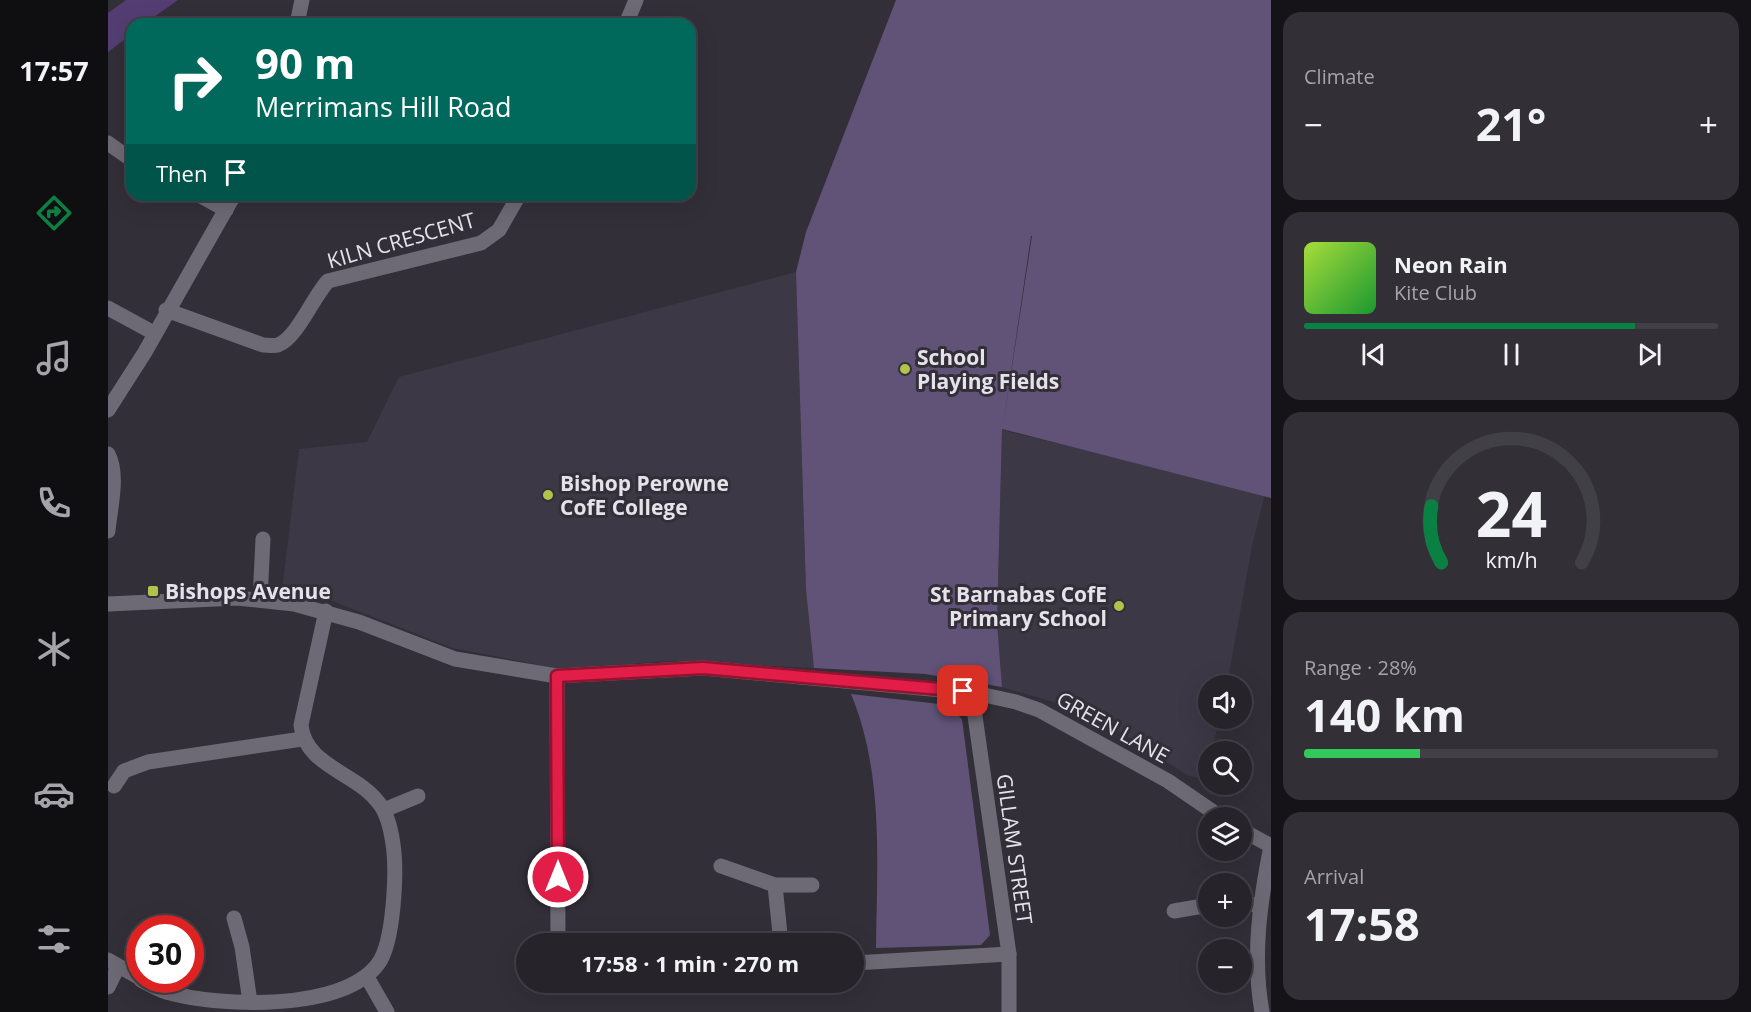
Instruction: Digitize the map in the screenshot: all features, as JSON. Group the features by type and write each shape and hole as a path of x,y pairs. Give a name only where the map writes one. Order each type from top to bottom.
{"street":[{"path":"298,18 302,0"},
{"path":"628,18 636,0"},
{"path":"108,143 126,156"},
{"path":"210,201 226,210"},
{"path":"108,410 231,201"},
{"name":"KILN CRESCENT","path":"166,310 263,345 277,345 292,335 317,293 328,281 481,243 499,230 516,201"},
{"path":"108,308 154,333"},
{"path":"108,454 112,461 108,531"},
{"path":"260,600 263,539"},
{"name":"GREEN LANE","path":"108,604 237,598 294,603 326,611 455,659 557,676 703,668 975,693 1016,702 1039,710 1168,781 1206,807"},
{"path":"171,993 215,1000 250,1002 310,998 345,989 366,976 379,963 389,941 394,845 384,810 364,788 312,753 303,739 301,724 326,611"},
{"path":"557,676 558,933"},
{"name":"GILLAM STREET","path":"975,693 975,716 1009,954 1009,1012"},
{"path":"114,786 124,771 148,762 303,739"},
{"path":"384,810 418,796"},
{"path":"1252,836 1271,846 1259,906 1258,986 1263,1012"},
{"path":"721,866 775,885 812,885"},
{"path":"775,885 780,933"},
{"path":"1252,904 1259,906"},
{"path":"1174,911 1198,906"},
{"path":"234,918 242,947 250,1002"},
{"path":"864,962 1009,954"},
{"path":"108,987 113,964"},
{"path":"366,976 387,1012"}],"shaded area":[{"path":"126,0 178,0 152,18 126,18 126,38 108,52 108,13"},
{"name":"School Playing Fields","path":"896,0 1271,0 1271,498 1002,429 997,622 1002,687 925,674 814,668 806,590 796,272 806,232","holes":["1031,236 1032,236 1003,426"]},
{"name":"Bishop Perowne CofE College","path":"796,272 806,590 814,668 663,661 566,670 453,648 317,595 282,591 299,449 367,442 399,377"},
{"name":"St Barnabas CofE Primary School","path":"1002,430 1265,494 1252,546 1229,675 1198,675 1198,729 1217,729 1214,741 1198,741 1198,778 1187,775 1091,713 1002,687 997,622"},
{"path":"851,694 948,705 962,719 990,935 981,945 876,948 877,852 874,787 862,724"}],"place":[{"name":"School Playing Fields","path":"905,369"},
{"name":"Bishop Perowne CofE College","path":"548,495"},
{"name":"Bishops Avenue","path":"153,591"},
{"name":"St Barnabas CofE Primary School","path":"1119,606"}],"route":[{"path":"558,877 557,676 703,668 963,691"}]}
